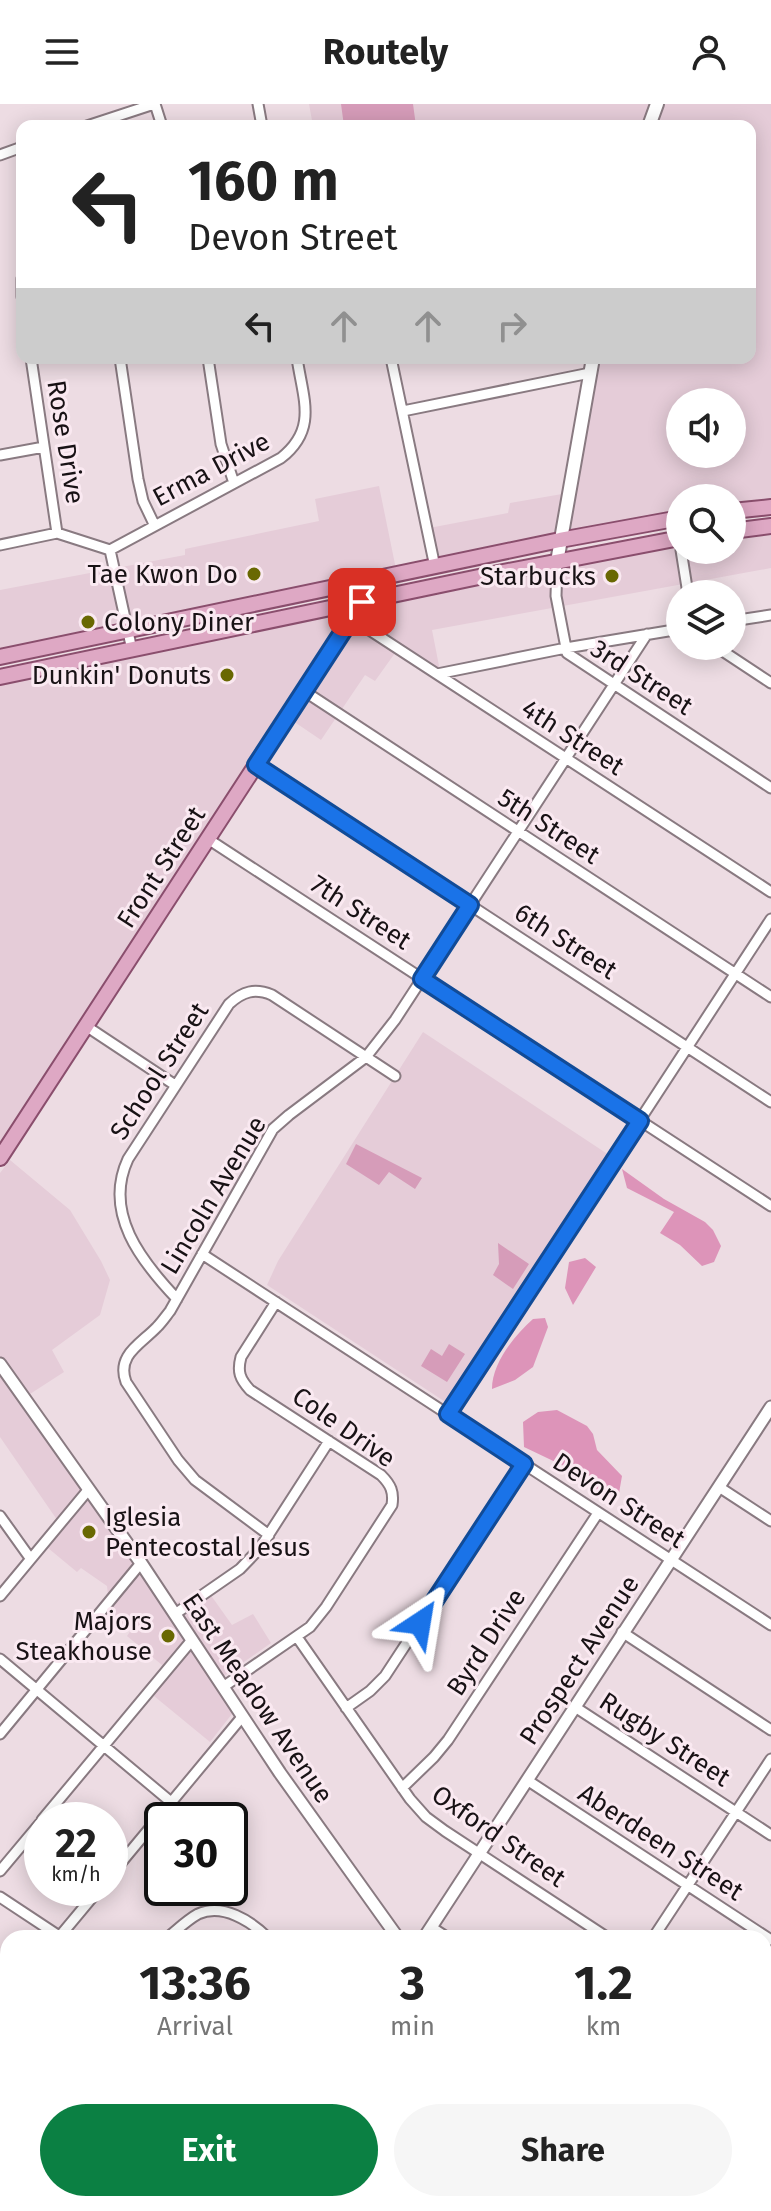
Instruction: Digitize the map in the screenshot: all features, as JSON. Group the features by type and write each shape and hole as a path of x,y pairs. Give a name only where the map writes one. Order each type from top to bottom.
{"main road":[{"path":"557,562 592,364"},
{"path":"746,510 771,507"},
{"path":"0,657 666,521"},
{"path":"746,529 771,526"},
{"path":"0,677 666,541"},
{"name":"Front Street","path":"0,1158 377,579"}],"street":[{"path":"105,120 154,104"},
{"name":"Rose Drive","path":"32,364 57,533"},
{"path":"121,364 138,479 143,501 154,524"},
{"path":"209,364 221,444 234,483"},
{"name":"Erma Drive","path":"110,550 293,449 300,439 305,420 298,364"},
{"path":"392,364 435,567"},
{"path":"403,411 590,373"},
{"path":"0,455 44,447"},
{"path":"0,545 57,533 110,550 132,650"},
{"name":"3rd Street","path":"557,562 556,596 567,653 771,788"},
{"path":"746,619 771,615"},
{"name":"4th Street","path":"351,618 771,892"},
{"path":"437,674 666,631"},
{"name":"Lincoln Avenue","path":"269,1535 211,1494 178,1460 126,1382 124,1363 129,1352 157,1327 177,1299 273,1129 366,1057 395,1020 647,634"},
{"path":"736,660 771,683"},
{"name":"5th Street","path":"304,691 771,997"},
{"name":"6th Street","path":"256,765 771,1102"},
{"name":"7th Street","path":"208,839 771,1206"},
{"path":"448,1414 771,919"},
{"name":"School Street","path":"177,1299 155,1276 130,1239 123,1222 121,1180 128,1159 220,1017 238,996 250,991 262,991 366,1057"},
{"path":"86,1026 175,1085"},
{"path":"366,1057 395,1076"},
{"name":"Devon Street","path":"202,1254 771,1625"},
{"name":"Cole Drive","path":"223,1687 310,1627 392,1505 394,1494 386,1480 250,1390 240,1377 238,1367 241,1357 276,1302"},
{"name":"East Meadow Avenue","path":"0,1364 141,1563 280,1773 392,1930"},
{"name":"Prospect Avenue","path":"429,1930 622,1632 770,1412"},
{"path":"175,1614 240,1569 260,1548 329,1441"},
{"path":"346,1708 385,1676 524,1464"},
{"path":"719,1487 771,1521"},
{"path":"0,1596 89,1489"},
{"name":"Byrd Drive","path":"402,1788 448,1740 598,1513"},
{"path":"0,1516 30,1558"},
{"path":"0,1734 141,1563"},
{"path":"622,1632 771,1730"},
{"name":"Oxford Street","path":"297,1637 402,1788 426,1817 596,1930"},
{"path":"57,1802 192,1640"},
{"path":"0,1659 171,1802 242,1717"},
{"name":"Rugby Street","path":"575,1707 771,1835"},
{"path":"658,1930 771,1759"},
{"name":"Aberdeen Street","path":"527,1780 756,1930"},
{"path":"128,1854 144,1835"},
{"path":"0,1871 24,1842"},
{"path":"0,1897 50,1930"},
{"path":"67,1930 86,1906"},
{"path":"177,1930 196,1915 216,1911 231,1913 257,1930"},
{"path":"431,1927 436,1930"}],"shaded area":[{"path":"309,104 650,104 644,120 312,120"},
{"path":"341,104 413,104 415,120 343,120"},
{"path":"659,104 771,104 771,516 746,519 746,484 666,484 666,526 568,536 596,364 756,364 756,120 655,120"},
{"path":"379,486 397,574 0,655 0,590 185,555 185,549 319,521 315,499"},
{"path":"562,494 554,539 437,565 429,528 508,513 510,503"},
{"path":"771,534 771,568 705,580 666,580 666,587 432,630 440,671 400,646 375,681 365,675 321,740 293,721 366,608 666,547 666,564 746,564 746,537"},
{"path":"362,602 0,1158 0,676"},
{"path":"423,1032 609,1155 447,1403 267,1285 278,1261"},
{"path":"356,1144 422,1178 415,1189 389,1172 379,1185 346,1164"},
{"path":"10,1160 70,1210 110,1280 100,1315 52,1350 64,1372 30,1394 175,1604 205,1587 232,1625 253,1614 271,1643 224,1676 239,1705 210,1742 154,1696 162,1665 127,1636 131,1630 110,1613 107,1586 81,1568 77,1572 48,1548 62,1527 0,1437 0,1173"},
{"path":"622,1169 713,1230 721,1246 714,1262 702,1266 680,1245 660,1233 674,1212 627,1188"},
{"path":"498,1243 529,1264 513,1289 493,1275 499,1264"},
{"path":"585,1258 596,1267 573,1305 565,1288 569,1262"},
{"path":"545,1318 548,1327 533,1367 515,1380 492,1389 496,1369 512,1342 533,1319"},
{"path":"449,1344 465,1354 447,1382 421,1366 431,1349 442,1356"},
{"path":"557,1410 587,1426 593,1434 597,1450 622,1476 619,1493 602,1493 568,1468 524,1447 523,1422 538,1412"}],"place":[{"name":"Tae Kwon Do","path":"254,574"},
{"name":"Starbucks","path":"612,576"},
{"name":"Colony Diner","path":"88,622"},
{"name":"Dunkin' Donuts","path":"227,675"},
{"name":"Iglesia Pentecostal Jesus","path":"89,1532"},
{"name":"Majors Steakhouse","path":"168,1636"}],"route":[{"path":"362,602 256,765 470,905 422,979 640,1121 448,1414 524,1464 420,1623"}]}
